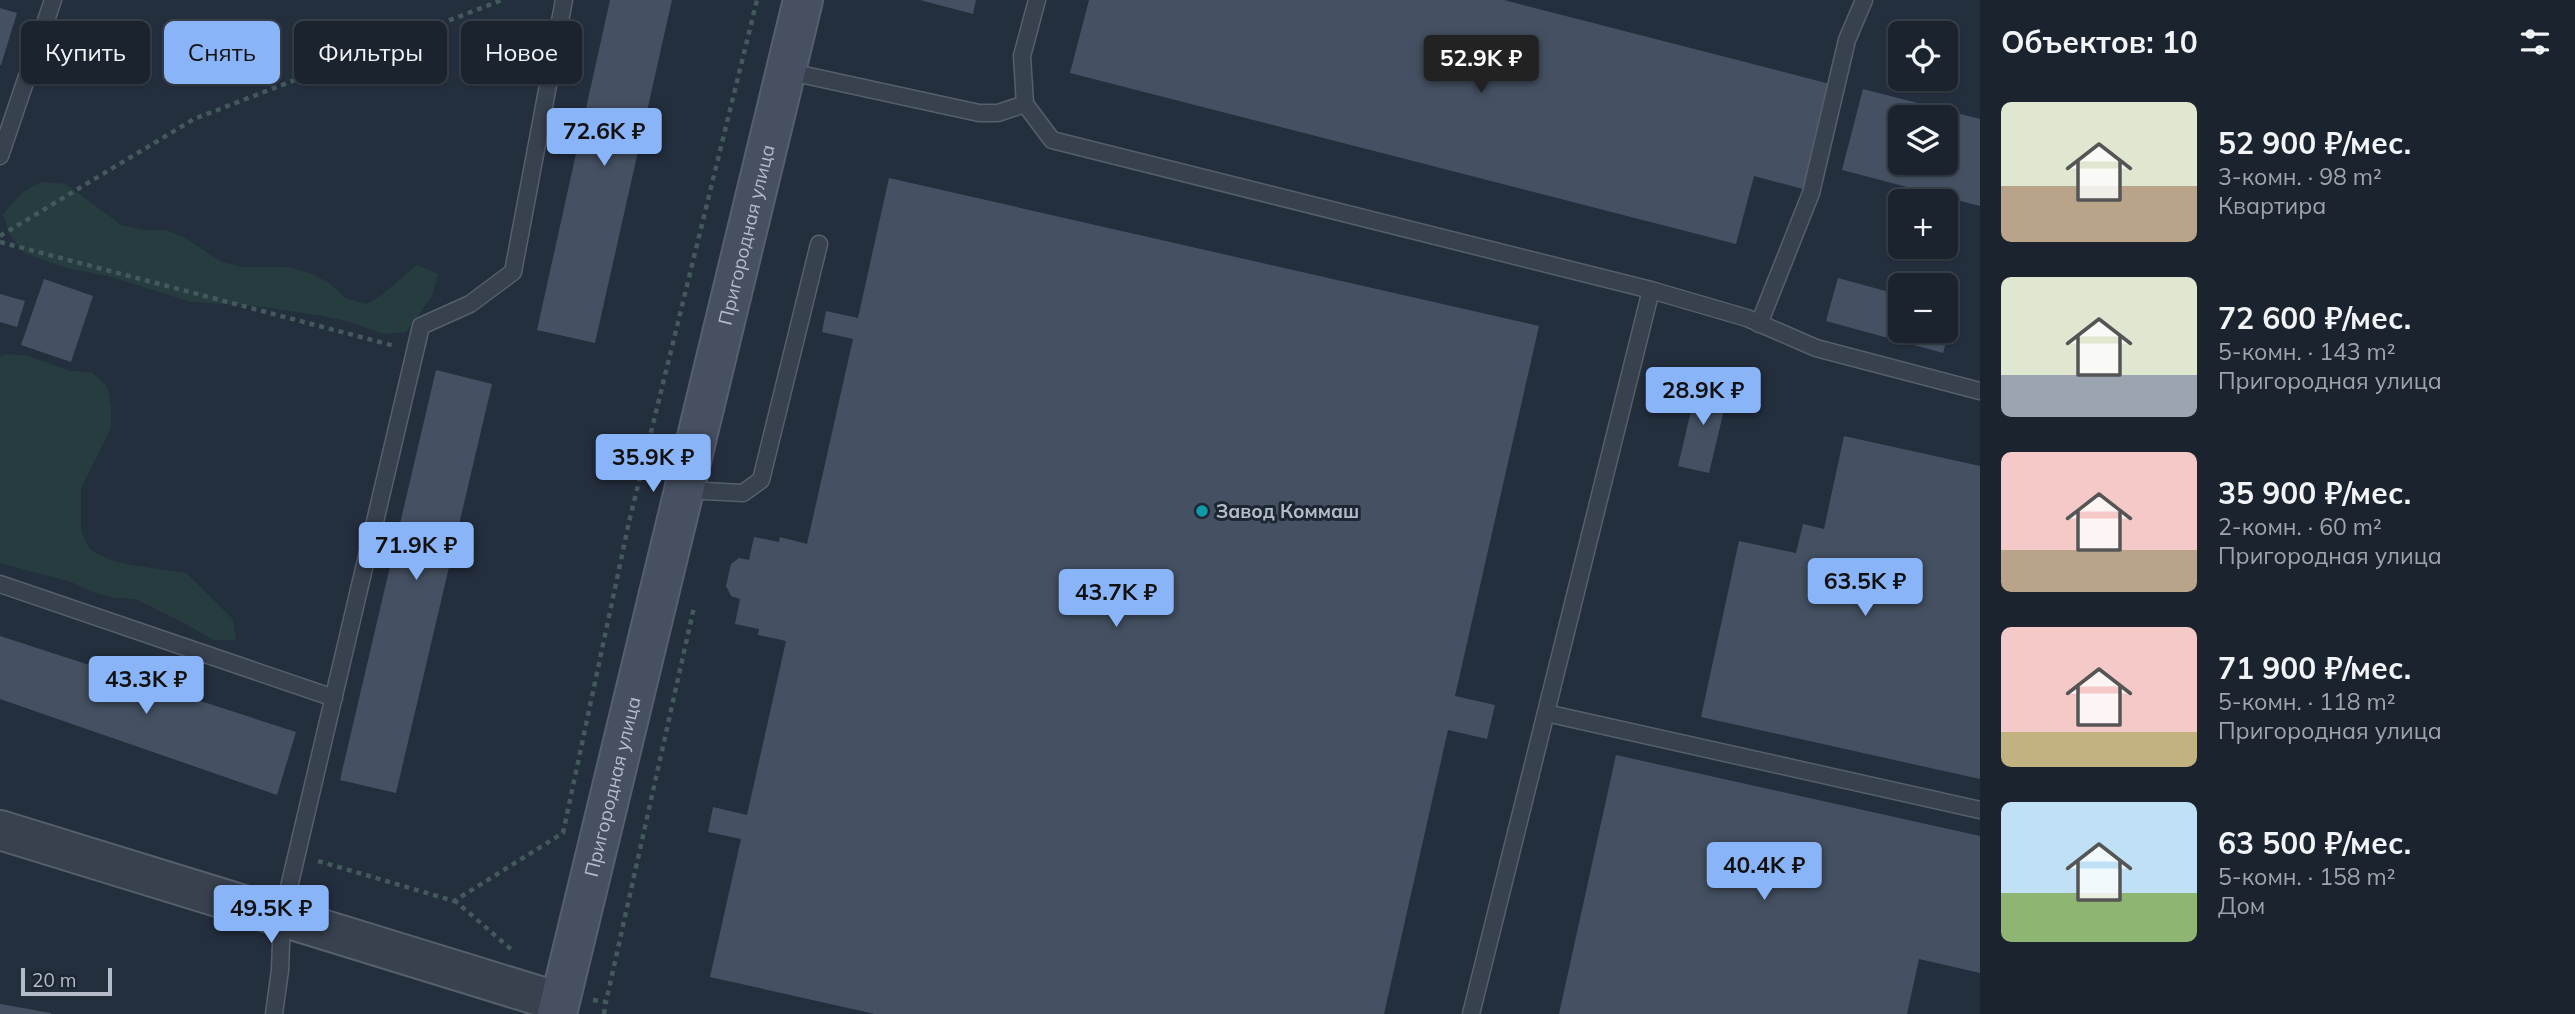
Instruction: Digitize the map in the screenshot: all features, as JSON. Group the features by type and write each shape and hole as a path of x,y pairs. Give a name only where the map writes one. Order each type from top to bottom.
{"main road":[{"name":"Пригородная улица","path":"558,1008 803,0"}],"street":[{"name":"Пригородная улица","path":"0,830 282,917 558,1008"}],"lane":[{"path":"0,156 53,0"},
{"path":"274,1014 280,970 282,917 421,326 470,304 513,272 564,0"},
{"path":"1037,0 1022,56 1025,104 1052,140 1651,290 1759,324 1816,348 1980,391"},
{"path":"1759,324 1811,193 1847,40 1864,0"},
{"path":"786,71 979,113 998,113 1025,104"},
{"path":"684,490 743,494 761,480 819,244"},
{"path":"1471,1014 1651,290"},
{"path":"0,584 334,698"},
{"path":"1546,713 1980,810"}],"path":[{"path":"0,236 194,119 502,0"},
{"path":"297,855 454,901 563,832 632,509 757,0"},
{"path":"0,242 416,351"},
{"path":"604,1014 606,1002"}],"green space":[{"path":"44,182 66,184 121,225 143,230 166,230 185,238 222,262 243,267 287,267 310,273 329,283 345,298 366,304 387,291 417,265 438,274 432,296 406,332 384,334 343,320 257,306 191,302 108,276 66,268 24,253 11,236 3,215 20,195"},
{"path":"7,354 28,356 70,371 91,372 107,386 111,428 81,488 81,531 90,550 110,560 186,573 233,619 236,640 214,640 135,599 114,598 71,582 0,563 0,357"}],"building":[{"path":"610,0 672,0 595,343 537,330"},
{"path":"920,0 976,0 973,14"},
{"path":"1089,0 1504,0 1830,84 1803,189 1754,176 1736,244 1070,73"},
{"path":"0,8 17,13 1,65 0,65"},
{"path":"1863,89 1925,105 1888,105 1888,175 1958,175 1958,113 1980,119 1980,206 1958,200 1958,189 1915,189 1842,170"},
{"name":"Завод Коммаш","path":"889,178 1539,326 1455,696 1495,705 1487,739 1448,730 1384,1014 875,1014 710,977 741,839 708,832 713,807 747,815 786,641 758,635 759,629 735,624 740,599 731,596 726,586 731,564 739,558 749,560 754,537 779,542 780,537 807,544 853,339 822,332 826,311 858,318"},
{"path":"1838,278 1888,292 1888,338 1826,321"},
{"path":"44,279 93,296 71,362 21,345"},
{"path":"0,294 25,301 17,327 0,322"},
{"path":"1906,343 1946,343 1943,353"},
{"path":"436,370 492,384 396,793 340,780"},
{"path":"1698,381 1729,389 1709,473 1678,466"},
{"path":"1844,436 1980,466 1980,779 1701,717 1739,541 1796,553 1803,524 1824,529"},
{"path":"0,636 296,732 277,795 0,699"},
{"path":"1616,755 1980,836 1980,973 1919,959 1907,1014 1559,1014"},
{"path":"0,1004 51,1013 51,1014 0,1014"}],"place":[{"name":"Завод Коммаш","path":"1202,511"}]}
